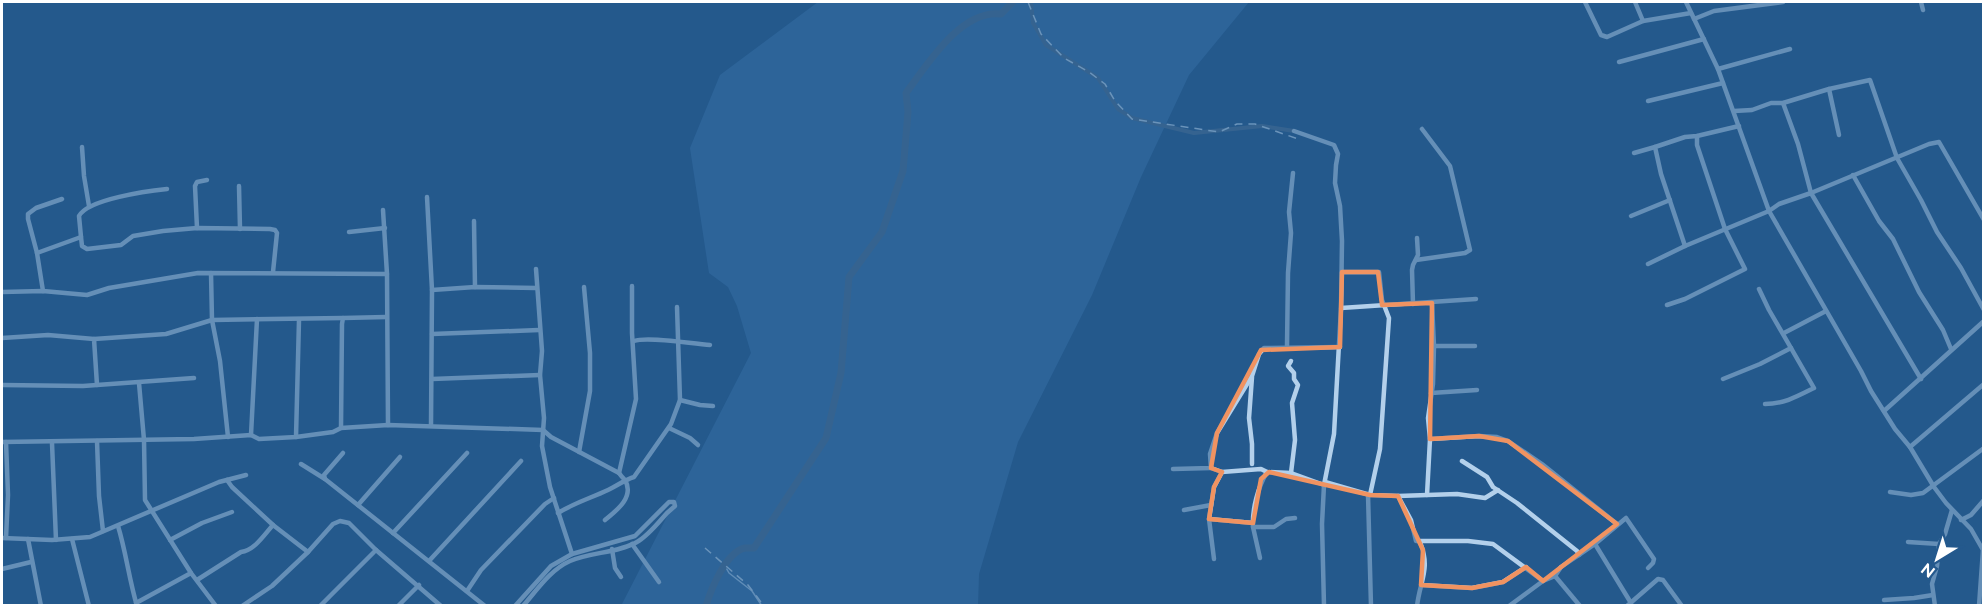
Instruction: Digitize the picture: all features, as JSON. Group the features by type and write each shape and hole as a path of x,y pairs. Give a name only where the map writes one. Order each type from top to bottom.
{"street":[{"path":"1585,2 1604,37 1643,21 1693,16 1738,4 1783,2"},
{"path":"1635,2 1643,21"},
{"path":"1686,2 1718,69 1768,212 1895,429 1910,447 1934,487 1971,529 1983,550 1979,606"},
{"path":"1921,2 1923,10"},
{"path":"1619,62 1704,39"},
{"path":"1718,69 1790,50"},
{"path":"1734,111 1752,110 1771,103 1783,103 1870,80 1897,158 1937,231 1962,268 1983,310"},
{"path":"1648,101 1723,83"},
{"path":"1829,89 1839,135"},
{"path":"1783,103 1798,144 1811,193 1921,379"},
{"path":"1634,153 1685,137 1739,126"},
{"path":"1416,260 1465,253 1470,250 1450,166 1422,129"},
{"path":"1294,131 1330,143 1337,149 1338,156 1335,183 1340,206 1342,272 1340,347 1334,434 1324,484 1322,524 1324,606"},
{"path":"1667,305 1685,299 1745,269 1725,229 1697,145 1697,136"},
{"path":"1648,264 1685,246 1707,239 1725,229 1768,212 1779,204 1939,142 1983,220"},
{"path":"82,147 89,207"},
{"path":"1655,147 1660,174 1685,246"},
{"path":"1287,346 1291,233 1289,212 1293,173"},
{"path":"1853,175 1879,221 1893,239 1919,292 1952,349"},
{"path":"197,228 195,186 197,182 207,180"},
{"path":"239,186 240,229"},
{"path":"167,189 130,193 82,211 79,216 82,246 87,249 121,244 133,236 197,228 275,230 277,233 273,272"},
{"path":"427,198 432,290 430,425"},
{"path":"43,291 28,214 36,208 62,199"},
{"path":"1631,216 1670,200"},
{"path":"383,210 387,274 388,425"},
{"path":"474,221 475,287"},
{"path":"349,232 385,228"},
{"path":"37,253 81,237"},
{"path":"1413,304 1412,270 1418,255 1417,238"},
{"path":"536,269 542,351 540,375 544,418 542,446 549,487 572,554"},
{"path":"1342,272 1378,272 1382,300 1389,318 1380,449 1369,495 1371,606"},
{"path":"2,292 43,291 87,295 198,273 387,274"},
{"path":"212,273 212,320 220,361 228,437"},
{"path":"619,473 636,399 632,333 633,286"},
{"path":"432,290 475,287 536,288"},
{"path":"579,452 590,391 590,353 584,287"},
{"path":"1759,289 1814,388 1792,399 1776,404 1765,404"},
{"path":"1341,308 1476,299"},
{"path":"1427,495 1430,439 1428,418 1434,346 1432,303"},
{"path":"558,513 572,504 609,490 634,477 669,428 680,400 677,307"},
{"path":"1784,333 1826,311"},
{"path":"2,339 48,335 94,339 166,334 212,320 386,317"},
{"path":"341,428 343,318"},
{"path":"251,435 257,319"},
{"path":"296,437 299,320"},
{"path":"1884,411 1983,321"},
{"path":"432,334 539,330"},
{"path":"94,339 97,385"},
{"path":"634,341 657,340 710,345"},
{"path":"1252,464 1249,417 1252,376 1259,354 1264,348 1287,346 1340,347"},
{"path":"1434,346 1474,346"},
{"path":"1723,378 1760,364 1791,348"},
{"path":"1291,361 1288,366 1294,373 1294,379 1298,385 1292,403 1295,440 1291,473"},
{"path":"432,379 540,375"},
{"path":"1211,468 1210,454 1217,433 1252,376"},
{"path":"2,385 97,385 194,378"},
{"path":"139,383 144,440 145,500 191,573 216,606"},
{"path":"1910,447 1983,384"},
{"path":"1431,393 1477,390"},
{"path":"680,400 713,406"},
{"path":"246,475 219,482 90,537 56,540 4,538 8,495 4,442 52,443 251,435 259,439 296,437 333,432 341,428 388,425 543,430 619,473 625,480 628,494 626,499 605,520"},
{"path":"669,428 690,438 698,445"},
{"path":"1430,439 1479,436 1497,437 1508,441 1542,464 1617,524"},
{"path":"98,441 99,496 103,531"},
{"path":"52,443 56,540"},
{"path":"1890,492 1923,494 1983,448"},
{"path":"325,479 324,475 343,453"},
{"path":"393,533 467,453"},
{"path":"358,505 400,457"},
{"path":"429,561 520,460"},
{"path":"1462,461 1488,477 1498,490 1577,551 1579,555"},
{"path":"301,464 325,479 485,606"},
{"path":"1173,469 1211,468 1222,472 1261,469 1267,472 1291,473 1369,495 1457,494 1485,498 1498,490"},
{"path":"1214,559 1209,519 1214,487 1222,472"},
{"path":"1260,558 1253,525 1261,481 1267,472"},
{"path":"227,480 232,488 273,525 308,552"},
{"path":"1398,496 1411,520 1416,541 1489,543 1498,547 1543,581"},
{"path":"467,591 481,570 545,504 554,498"},
{"path":"1961,520 1971,515 1983,500"},
{"path":"515,606 530,594 550,575 569,561 632,544 643,538 672,510 675,506 674,502 669,502 635,536 572,554 551,566 530,594 523,606"},
{"path":"1184,510 1211,506"},
{"path":"1935,606 1932,584 1937,566 1939,544 1945,534 1952,510"},
{"path":"170,540 202,523 232,512"},
{"path":"1209,519 1274,527 1286,519 1295,518"},
{"path":"1509,606 1543,581 1555,576 1561,567 1595,544 1623,519 1627,519 1654,559 1648,568"},
{"path":"242,606 272,586 308,552 333,524 340,521 349,523 441,606"},
{"path":"118,525 125,547 131,588 136,604 191,573"},
{"path":"197,580 241,552 254,547 273,525"},
{"path":"28,539 40,605 32,606"},
{"path":"72,539 89,606"},
{"path":"1417,606 1426,573 1420,542"},
{"path":"1908,542 1939,544"},
{"path":"632,544 659,582"},
{"path":"1595,544 1629,604 1658,579 1663,580 1682,606"},
{"path":"320,606 376,549"},
{"path":"612,549 615,568 621,577"},
{"path":"2,569 31,561"},
{"path":"1421,585 1472,588 1503,582 1526,567"},
{"path":"1555,576 1580,606"},
{"path":"398,606 419,585"},
{"path":"1884,600 1933,595"},
{"path":"1516,599 1522,606"}],"highlighted area":[{"path":"1342,272 1378,272 1382,305 1432,303 1430,439 1479,436 1508,441 1617,524 1543,581 1526,567 1503,582 1472,588 1421,585 1423,550 1398,496 1370,495 1269,472 1261,479 1253,523 1209,519 1214,487 1222,472 1211,468 1217,433 1261,350 1340,347"}],"shaded area":[{"path":"818,2 1249,2 1189,75 1141,177 1092,295 1018,442 979,574 978,605 621,606 751,353 737,306 728,287 709,273 690,148 720,75"}],"waterway":[{"path":"706,606 726,564 738,551 754,548 826,438 841,373 849,277 882,232 903,171 908,112 906,93 935,54 959,29 972,20 986,15 1001,14 1013,2"},
{"path":"1031,2 1033,23 1046,45 1098,78 1118,109 1132,118 1194,133 1262,126 1294,131"},
{"path":"725,566 729,573 752,591 762,606"}],"ferry route":[{"path":"1028,2 1041,34 1064,58 1105,84 1115,101 1132,119 1219,132 1237,124 1255,124 1298,139"},
{"path":"705,548 748,585 764,606"}]}
